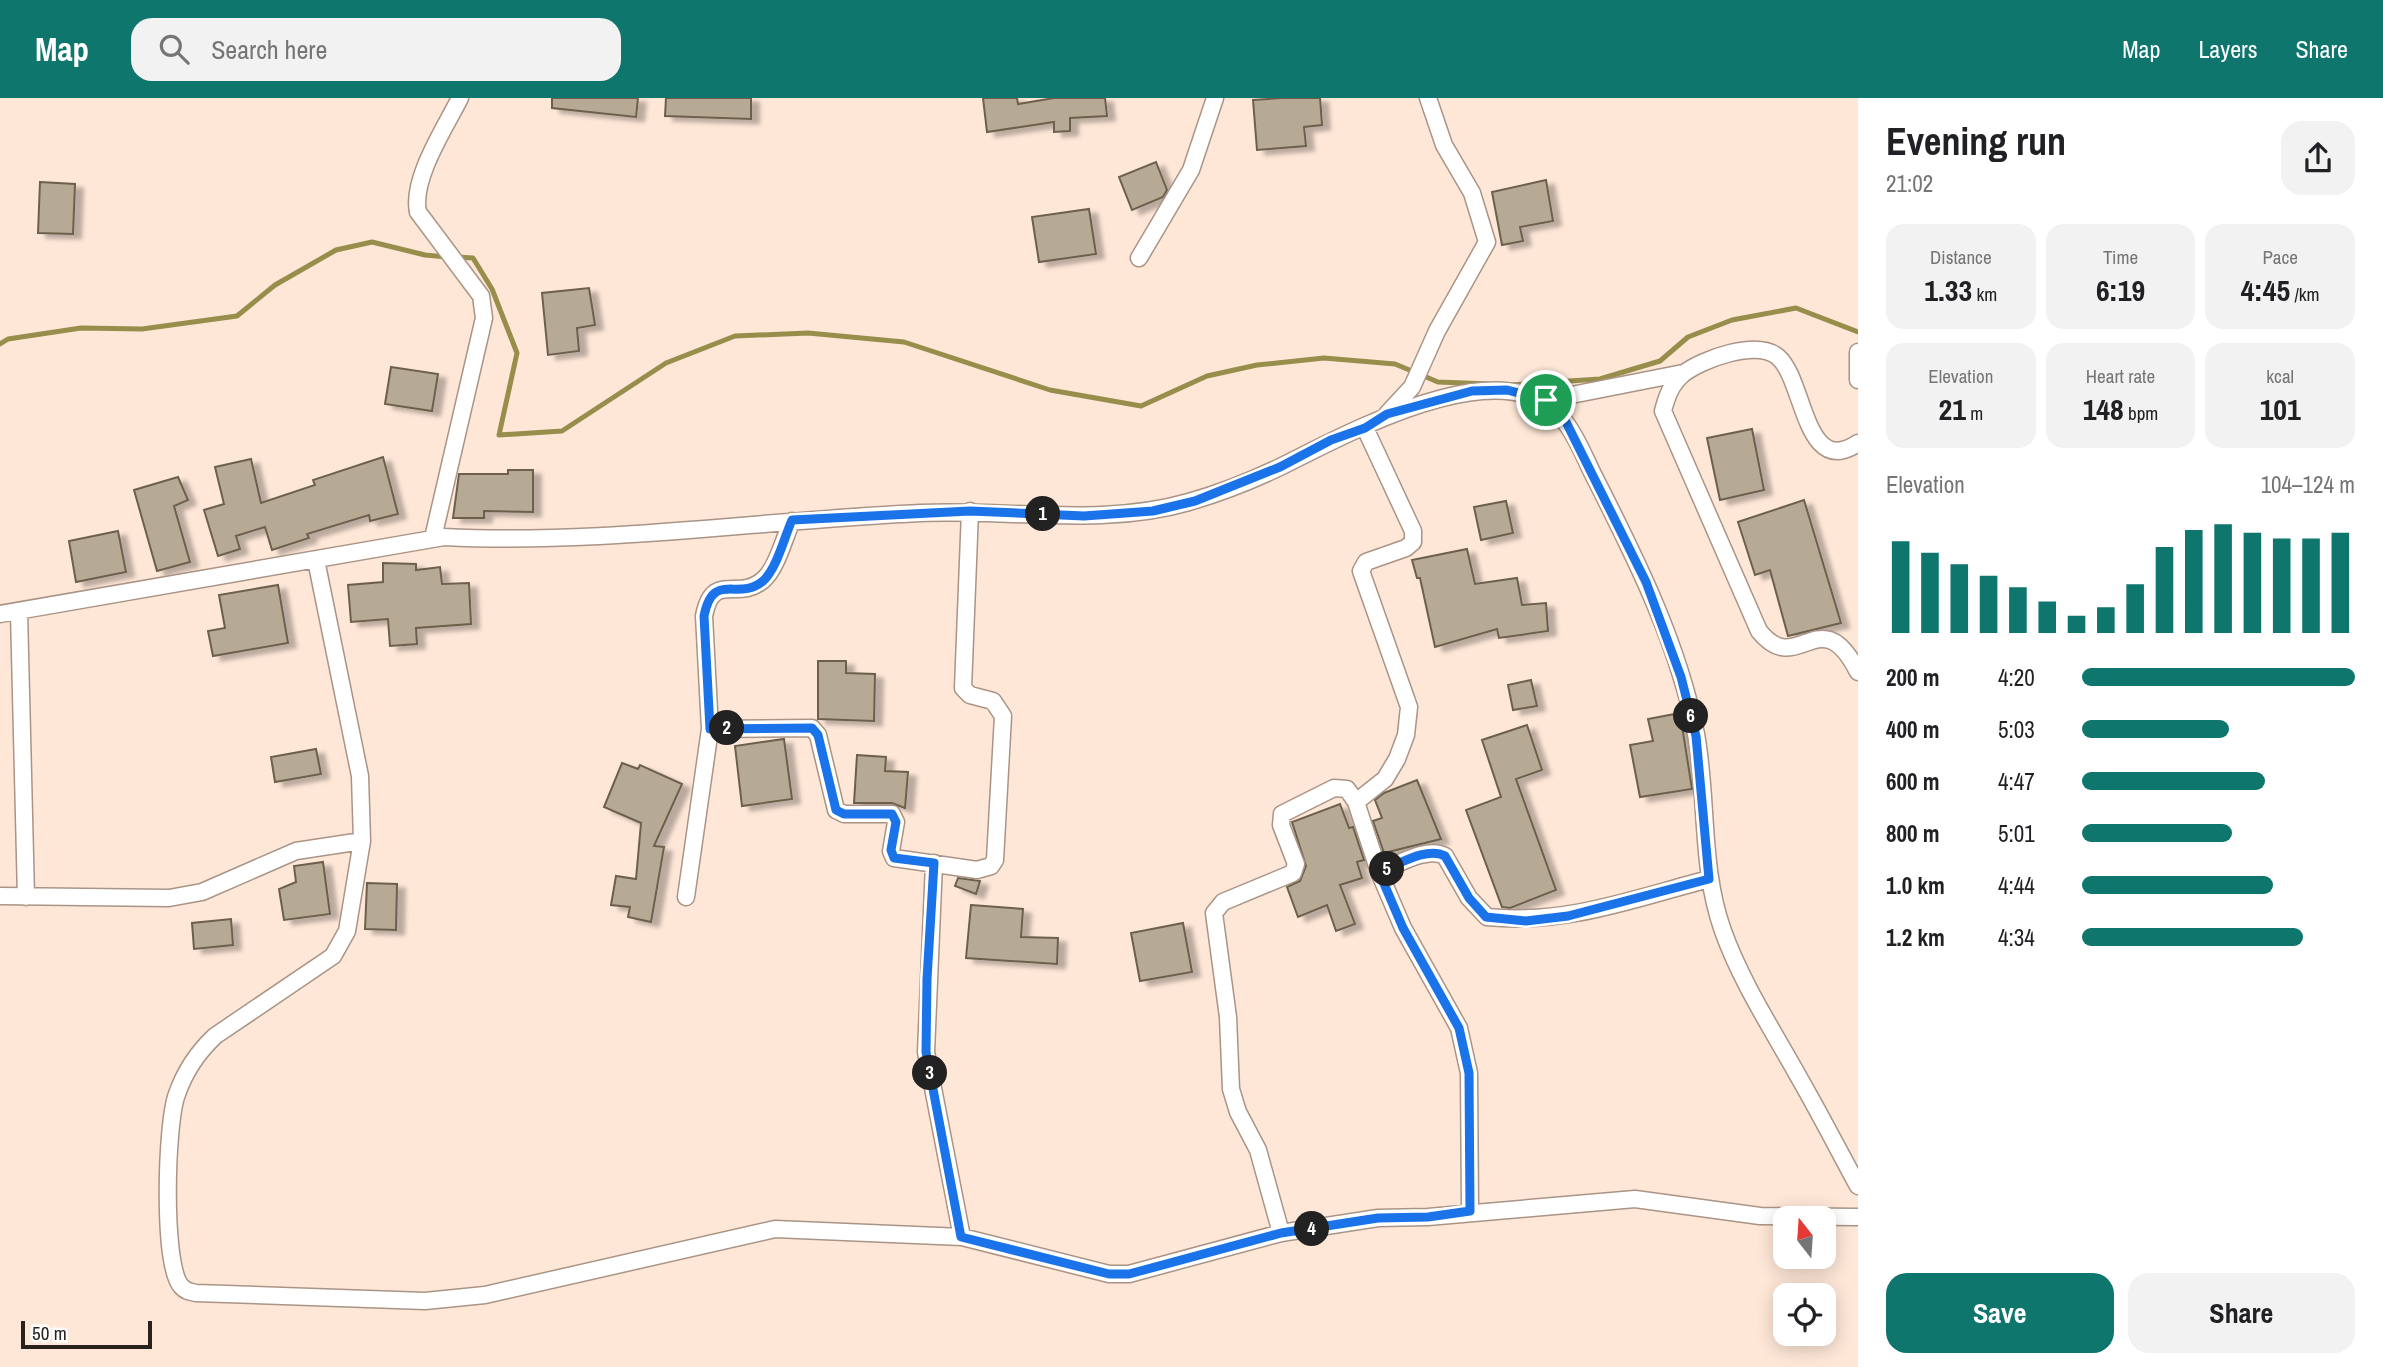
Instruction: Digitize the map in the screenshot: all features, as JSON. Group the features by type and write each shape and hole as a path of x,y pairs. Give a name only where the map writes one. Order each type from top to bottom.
{"street":[{"path":"433,538 484,318 481,296 418,212 415,201 432,154 460,98"},
{"path":"0,614 77,599 151,590 433,538 500,540 624,537 792,520 970,511 1084,516 1153,511 1195,501 1280,467 1331,440 1365,428 1387,414 1412,387 1437,331 1486,242 1472,193 1444,145 1429,98"},
{"path":"1139,258 1191,170 1220,100"},
{"path":"1387,414 1472,391 1507,390 1546,400 1684,373 1721,354 1759,350 1777,356 1792,375 1817,442 1830,450 1840,451 1858,443"},
{"path":"1858,353 1858,380"},
{"path":"1684,373 1669,389 1663,411 1759,631 1771,646 1784,649 1822,638 1835,641 1848,652 1858,672"},
{"path":"1546,400 1566,422 1646,582 1681,677 1696,736 1709,879 1723,931 1754,998 1858,1186"},
{"path":"1356,803 1385,779 1397,759 1406,735 1409,707 1361,571 1366,562 1406,548 1413,541 1413,531 1365,428"},
{"path":"710,729 812,728 818,735 836,810 844,814 892,814 896,822 891,850 894,858 985,870 995,860 1003,716 993,701 970,695 963,684 970,511"},
{"path":"685,897 710,729 704,616 707,599 717,590 748,588 760,584 768,576 792,520"},
{"path":"316,560 360,776 362,841 347,931 332,956 215,1036 200,1051 176,1095 170,1125 168,1225 177,1279 186,1290 425,1301 485,1296 775,1229 961,1237 1109,1274 1129,1274 1281,1233 1378,1218 1428,1217 1470,1211 1635,1199 1760,1216 1858,1217"},
{"path":"19,612 26,897"},
{"path":"1281,1233 1258,1150 1238,1112 1231,1089 1228,1017 1214,913 1223,902 1293,873 1296,864 1281,825 1282,814 1334,788 1347,789 1356,803 1379,872 1403,928 1459,1028 1469,1073 1470,1211"},
{"path":"0,896 169,898 202,892 296,851 362,841"},
{"path":"1379,872 1429,853 1440,853 1445,856 1469,898 1486,917 1526,921 1568,916 1709,879"},
{"path":"934,863 926,1052 961,1237"}],"building":[{"path":"552,98 638,98 636,117 552,108"},
{"path":"666,98 751,98 751,119 665,116"},
{"path":"983,98 1017,98 1018,104 1054,98 1105,98 1107,116 1070,118 1070,131 1054,132 1054,122 987,132"},
{"path":"1320,98 1322,125 1304,127 1306,146 1257,150 1253,100"},
{"path":"1156,162 1167,190 1163,197 1132,210 1119,177"},
{"path":"1546,180 1553,221 1520,227 1523,241 1502,245 1492,192"},
{"path":"40,182 75,184 73,234 38,233"},
{"path":"1089,209 1096,254 1039,262 1032,217"},
{"path":"589,288 595,325 577,328 579,351 548,355 542,293"},
{"path":"391,367 438,374 432,411 385,404"},
{"path":"1752,429 1764,490 1720,500 1707,438"},
{"path":"383,457 398,514 370,521 369,515 307,534 309,538 272,550 265,527 236,536 240,549 218,556 204,510 224,504 215,467 251,459 261,503 315,485 313,480"},
{"path":"508,470 533,470 533,512 484,511 484,518 453,518 459,474 508,474"},
{"path":"178,477 188,500 174,506 190,562 157,571 134,490"},
{"path":"1804,500 1841,623 1788,636 1770,570 1755,575 1738,522"},
{"path":"1506,501 1513,533 1481,540 1474,507"},
{"path":"118,531 126,572 76,582 69,541"},
{"path":"1467,549 1475,584 1517,578 1522,605 1546,603 1548,631 1499,638 1497,629 1435,647 1420,578 1417,578 1412,560"},
{"path":"383,563 416,564 416,570 440,567 442,584 469,583 471,624 416,628 417,644 390,646 388,619 351,622 348,585 383,582"},
{"path":"278,585 288,643 213,656 208,631 225,628 219,595"},
{"path":"818,661 846,661 846,673 875,674 874,721 818,719"},
{"path":"1531,680 1537,706 1513,710 1508,685"},
{"path":"1680,713 1692,789 1640,797 1630,745 1653,741 1648,719"},
{"path":"1527,725 1542,770 1516,779 1556,890 1510,908 1502,907 1466,810 1501,797 1482,740"},
{"path":"784,739 792,799 742,806 735,746"},
{"path":"316,749 321,774 275,782 271,757"},
{"path":"857,755 886,757 885,771 908,772 905,808 892,803 854,803"},
{"path":"622,763 638,769 640,765 682,784 654,846 664,847 651,922 628,917 630,907 611,905 616,876 636,879 641,823 604,807"},
{"path":"1417,780 1441,839 1384,853 1373,821 1382,818 1375,800 1384,793"},
{"path":"1340,804 1349,828 1353,827 1364,860 1357,862 1362,878 1340,885 1355,924 1336,931 1327,905 1298,917 1287,887 1300,881 1306,866 1292,822"},
{"path":"323,862 330,914 284,920 279,889 296,882 294,866"},
{"path":"958,878 980,881 976,894 955,886"},
{"path":"367,883 397,884 396,930 365,929"},
{"path":"971,905 1023,909 1021,937 1058,938 1057,964 966,958"},
{"path":"231,919 233,945 194,949 192,923"},
{"path":"1183,923 1192,972 1140,981 1131,933"}],"waterway":[{"path":"0,344 8,339 81,328 142,329 237,316 275,285 336,250 372,242 425,255 447,257"},
{"path":"457,257 473,258 492,289 517,353 499,435 562,431 666,363 735,336 808,333 904,342 1050,390 1141,406 1207,376 1257,365 1324,358 1395,364 1438,382 1490,384"},
{"path":"1510,385 1600,379 1660,361 1688,337 1732,320 1796,308 1858,332"}],"route":[{"path":"1507,390 1546,400 1566,422 1646,582 1681,677 1696,736 1705,811 1709,879 1568,916 1526,921 1486,917 1469,898 1445,856 1440,853 1429,853 1379,872 1403,928 1459,1028 1469,1073 1470,1211 1428,1217 1378,1218 1281,1233 1129,1274 1109,1274 961,1237 926,1052 934,863 899,861 894,858 891,850 896,822 892,814 844,814 836,810 816,730 710,729 704,616 707,599 717,590 748,588 760,584 768,576 792,520 970,511 1084,516 1153,511 1195,501 1280,467 1331,440 1365,428 1387,414 1472,391 1507,390"}]}
